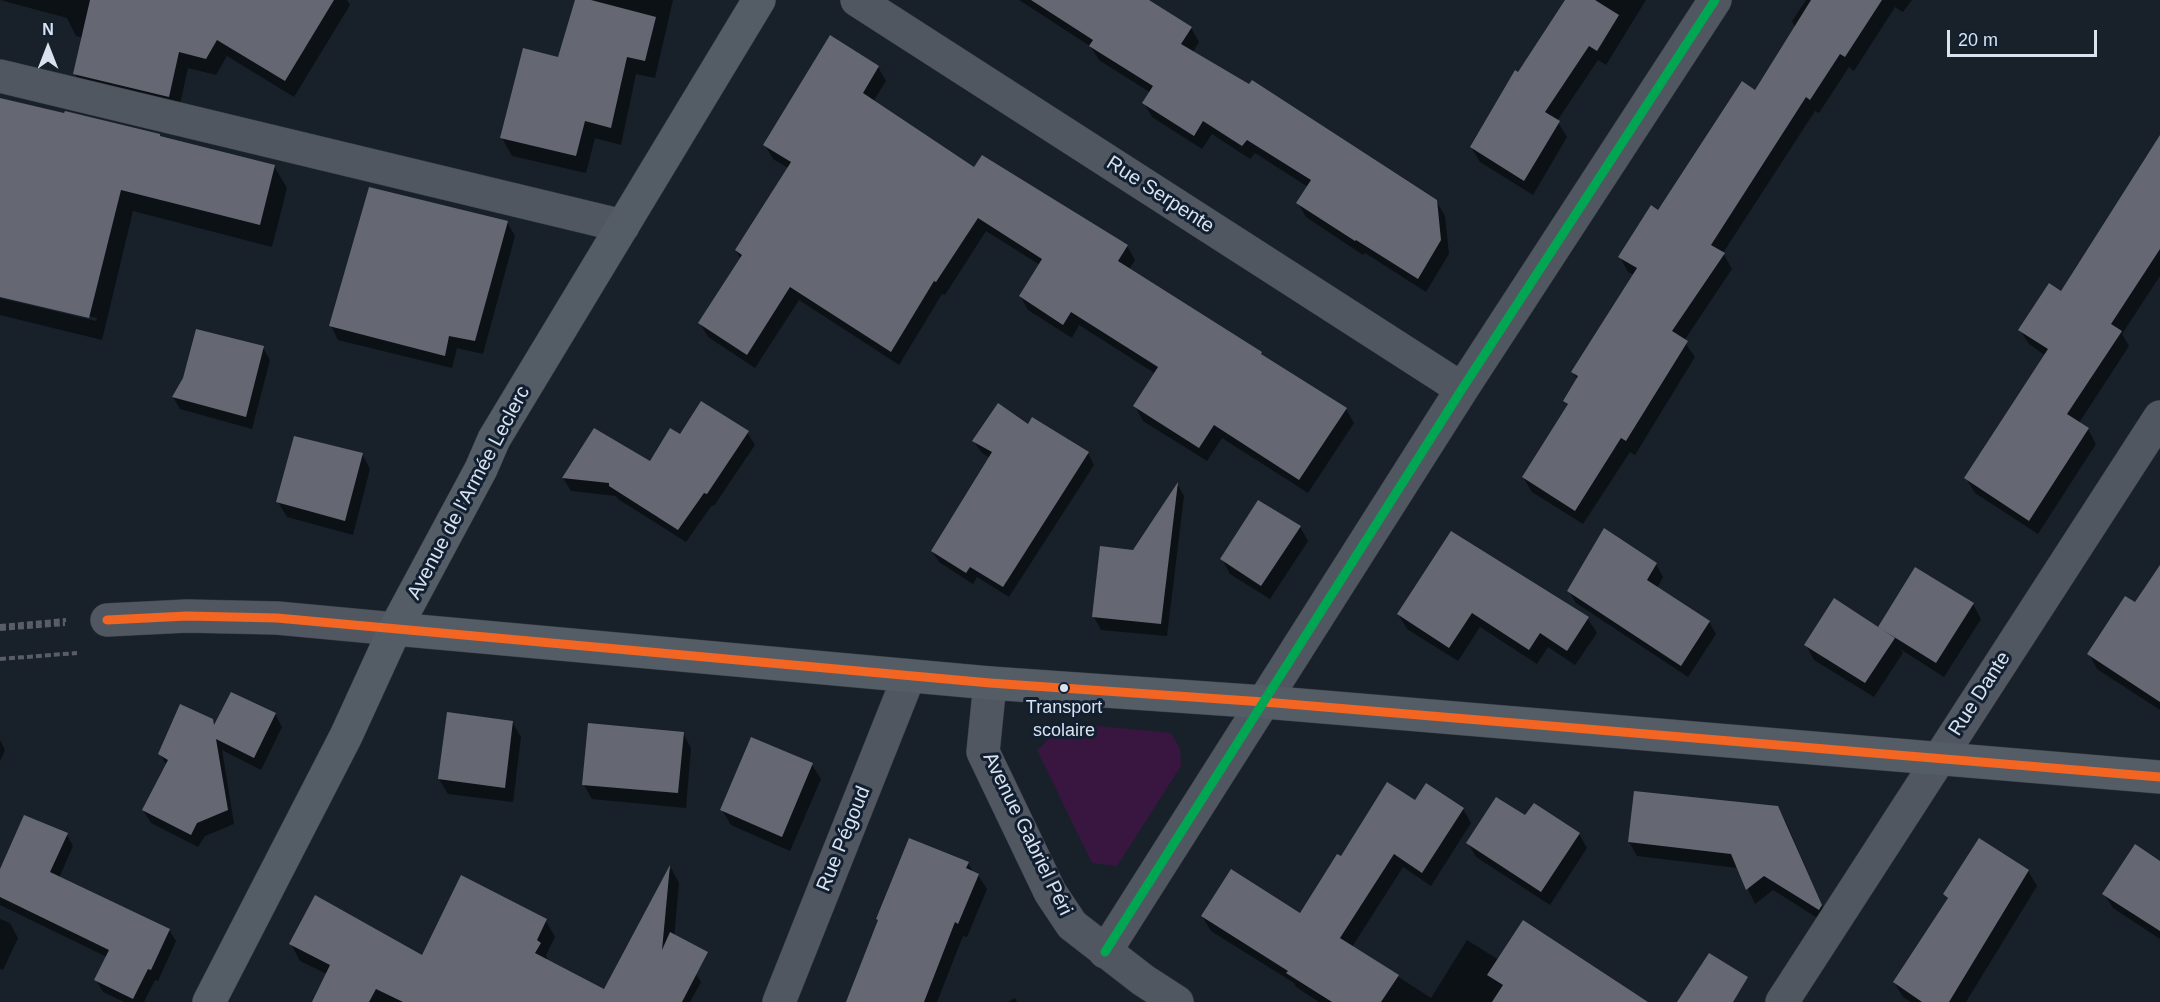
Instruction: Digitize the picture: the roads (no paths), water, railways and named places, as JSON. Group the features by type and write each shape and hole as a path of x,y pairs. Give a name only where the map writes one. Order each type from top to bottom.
{"street":[{"name":"Avenue de l'Armée Leclerc","path":"209,1002 346,736 395,629 481,469 494,439 759,0"},
{"name":"Rue Serpente","path":"857,0 1462,389"},
{"path":"1105,952 1462,389 1715,0"},
{"path":"0,76 623,226"},
{"name":"Rue Dante","path":"1782,1002 2160,417"},
{"path":"108,620 187,616 277,618 990,683 1264,702 2160,777"},
{"name":"Rue Pégoud","path":"778,1002 909,676"},
{"name":"Avenue Gabriel Péri","path":"990,683 983,752 1050,892 1071,925 1105,952 1177,1002"}],"place":[{"name":"Transport scolaire","path":"1064,688"}]}
